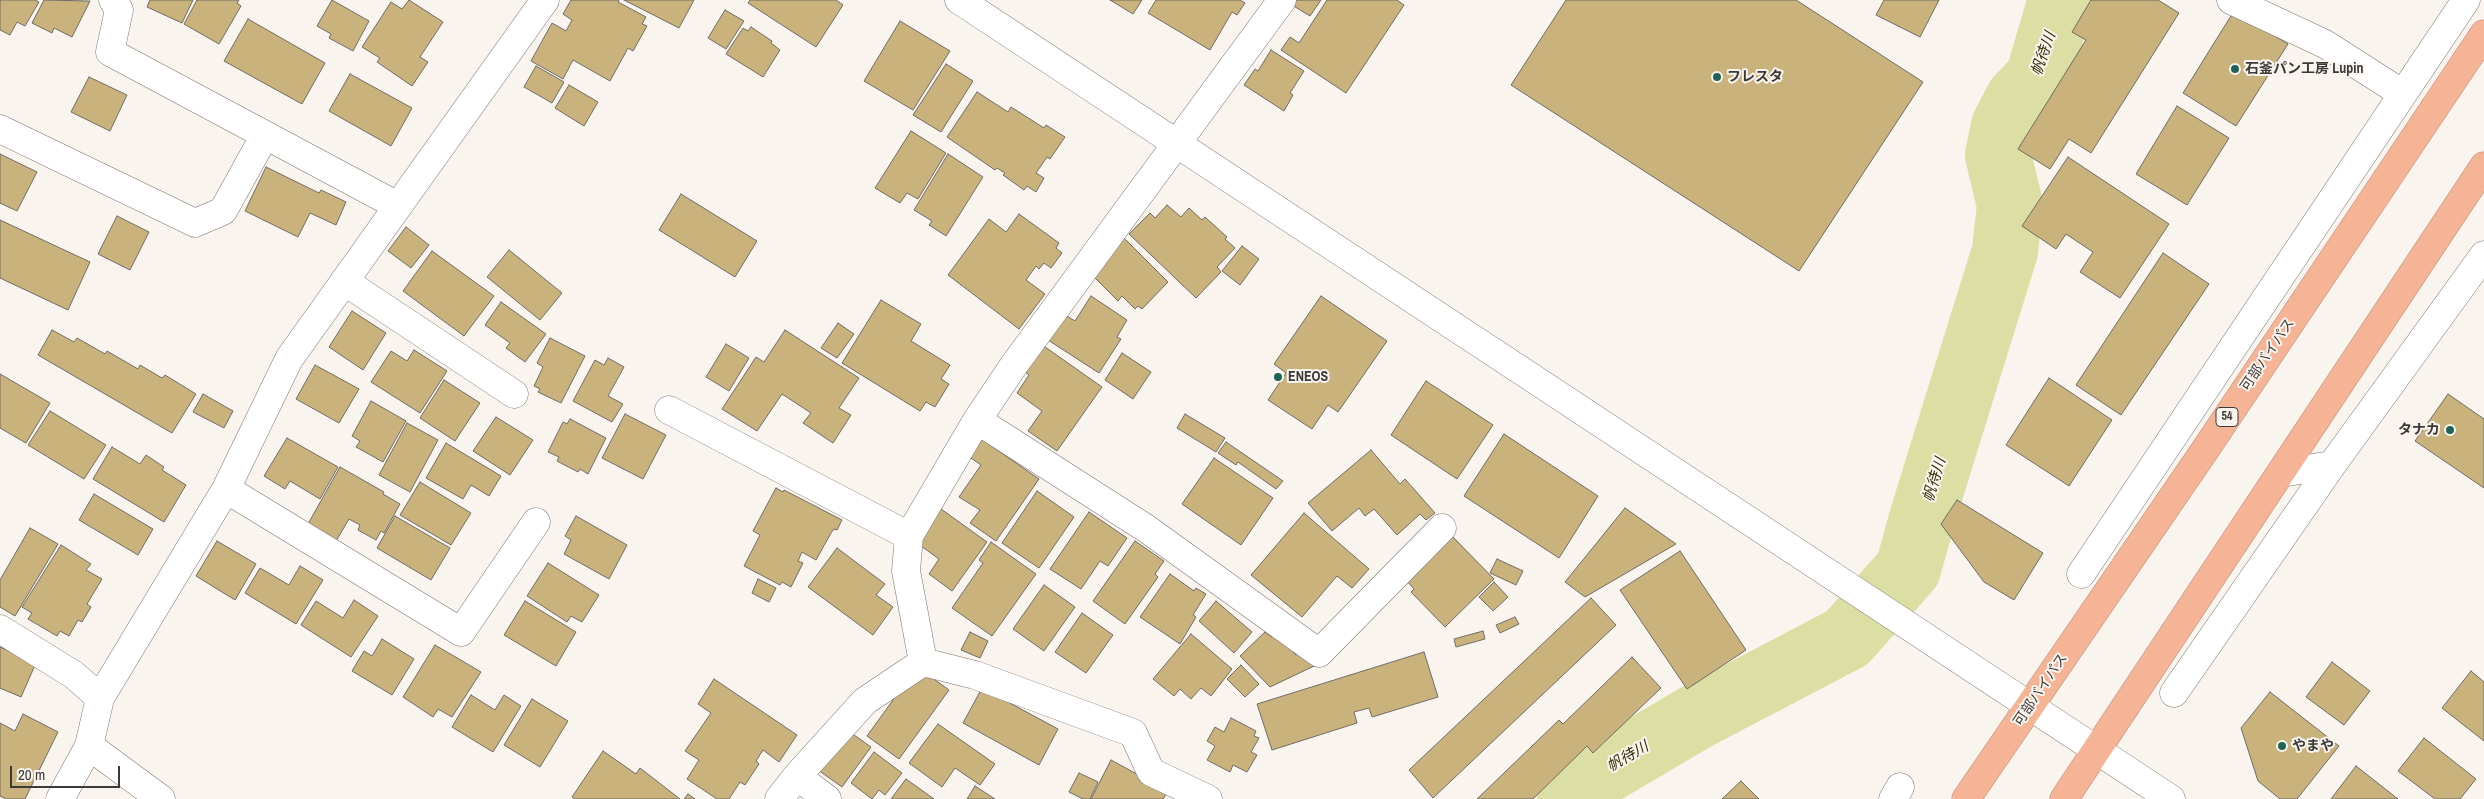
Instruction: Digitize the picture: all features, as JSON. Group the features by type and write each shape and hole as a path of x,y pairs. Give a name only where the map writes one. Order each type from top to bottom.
{"highway":[{"name":"可部バイパス","path":"1966,799 2205,450 2484,34"},
{"path":"2064,799 2484,166"}],"street":[{"path":"113,0 119,10 110,52 398,206"},
{"path":"60,799 88,746 100,698 226,489 289,359 545,0"},
{"path":"958,0 1177,142 2171,799"},
{"path":"923,662 906,571 909,536 977,420 1177,142 1282,0"},
{"path":"2231,0 2325,44 2403,94"},
{"path":"2081,574 2466,0"},
{"path":"2440,40 2456,74"},
{"path":"0,129 195,223 223,211 265,135"},
{"path":"2174,693 2332,465 2484,255"},
{"path":"344,281 514,394"},
{"path":"2198,398 2205,450"},
{"path":"669,410 909,536"},
{"path":"977,420 1147,529 1319,653 1442,528"},
{"path":"2281,472 2332,465"},
{"path":"226,489 461,632 536,522"},
{"path":"0,629 74,675 100,698"},
{"path":"779,799 797,776 865,701 923,662 975,675 1132,733 1151,772 1208,799"},
{"path":"88,746 161,799"},
{"path":"797,776 827,799"}],"building":[{"path":"0,0 35,0 39,2 25,26 17,22 10,35 0,30"},
{"path":"44,0 90,1 72,37 54,28 52,33 32,23"},
{"path":"150,0 193,0 182,23 147,7"},
{"path":"197,0 239,0 237,3 241,6 219,44 184,24"},
{"path":"332,0 369,21 353,51 329,38 331,34 317,26"},
{"path":"409,0 443,22 420,57 428,62 412,86 377,62 380,58 362,47 391,2 402,9"},
{"path":"571,0 619,0 618,2 646,17 642,24 647,26 633,51 628,48 610,81 573,60 563,79 531,61 552,23 566,31 572,20 563,14"},
{"path":"624,0 694,0 679,28"},
{"path":"750,0 836,0 843,5 816,47 748,3"},
{"path":"1110,0 1142,0 1133,14"},
{"path":"1156,0 1240,0 1245,3 1237,15 1232,12 1210,50 1148,13"},
{"path":"1295,0 1321,0 1310,16 1292,5"},
{"path":"1327,0 1397,0 1404,5 1346,93 1281,50 1290,37 1299,43"},
{"path":"1566,0 1796,0 1923,82 1799,271 1511,85"},
{"path":"1884,0 1939,0 1920,37 1876,15"},
{"path":"2091,0 2158,0 2179,13 2091,153 2069,139 2050,169 2018,149 2086,40 2072,32"},
{"path":"725,10 744,21 726,49 708,38"},
{"name":"石釜パン工房 Lupin","path":"2234,11 2288,44 2236,126 2183,93"},
{"path":"248,19 325,63 302,104 224,61"},
{"path":"900,21 950,51 913,110 864,81"},
{"path":"751,27 772,41 771,43 780,50 763,77 726,54 743,28 748,31"},
{"path":"1271,50 1304,71 1290,93 1293,95 1284,111 1244,85 1255,69 1258,71"},
{"path":"946,64 973,81 941,132 913,115"},
{"path":"536,66 564,82 552,103 524,87"},
{"path":"350,74 412,108 391,146 329,111"},
{"path":"89,77 127,95 110,131 71,112"},
{"path":"569,85 598,102 584,126 555,108"},
{"path":"977,92 1008,112 1011,107 1044,128 1046,125 1065,137 1050,159 1047,157 1036,173 1044,178 1036,192 1027,186 1024,190 1003,175 1005,173 997,168 995,170 947,137"},
{"path":"2177,106 2229,138 2187,205 2136,174"},
{"path":"911,131 946,153 918,199 907,193 900,203 875,188"},
{"path":"0,154 37,172 17,211 0,203"},
{"path":"948,154 983,177 946,236 929,225 932,221 914,210"},
{"path":"2068,157 2169,224 2120,298 2080,272 2093,252 2066,234 2056,249 2022,226"},
{"path":"266,167 319,193 321,190 346,202 336,225 310,213 298,237 245,211"},
{"path":"681,194 757,241 735,277 659,230"},
{"path":"1167,205 1181,217 1189,208 1202,220 1205,217 1227,237 1225,239 1235,248 1217,267 1221,272 1196,298 1129,234 1150,213 1155,218"},
{"path":"1019,214 1059,243 1056,248 1062,253 1051,268 1044,263 1039,269 1036,266 1026,280 1045,294 1019,329 948,275 989,219 1006,232"},
{"path":"117,216 149,232 130,270 98,254"},
{"path":"0,220 90,262 68,310 0,278"},
{"path":"406,227 429,245 411,268 388,251"},
{"path":"1119,233 1168,282 1142,309 1138,306 1135,309 1122,296 1118,301 1090,273"},
{"path":"1242,246 1259,259 1240,285 1222,271"},
{"path":"509,250 562,293 540,320 487,277"},
{"path":"432,251 494,296 464,336 403,291"},
{"path":"2163,253 2209,284 2121,415 2076,385"},
{"path":"1091,296 1127,320 1117,337 1121,339 1099,373 1048,340 1065,315 1075,321"},
{"path":"1321,296 1387,341 1338,412 1328,405 1312,429 1268,400 1286,373 1274,364"},
{"path":"881,300 921,324 911,341 950,365 941,379 949,384 935,407 926,402 920,411 842,363"},
{"path":"501,302 546,334 525,362 506,348 510,343 485,325"},
{"path":"352,311 386,333 363,370 329,347"},
{"path":"838,323 854,334 837,358 821,348"},
{"path":"52,330 74,342 77,338 105,354 107,351 138,369 140,365 162,378 165,375 196,394 172,433 38,355"},
{"path":"785,330 859,378 839,408 851,415 833,443 803,423 811,413 782,394 757,431 722,409 756,357 764,362"},
{"path":"550,338 585,356 561,403 538,392 540,389 534,386 543,367 537,363"},
{"path":"1038,342 1102,387 1057,451 1028,431 1042,411 1017,393 1029,375 1020,368"},
{"path":"726,344 749,358 729,391 706,377"},
{"path":"414,350 447,371 420,413 371,382 391,351 407,361"},
{"path":"1122,353 1151,372 1133,399 1105,380"},
{"path":"608,358 624,367 608,396 623,404 612,422 573,401 595,360 604,365"},
{"path":"315,365 359,389 339,423 296,399"},
{"path":"0,374 50,403 26,443 0,428"},
{"path":"2049,378 2112,420 2069,486 2006,445"},
{"path":"444,380 480,403 455,441 420,418"},
{"path":"1426,381 1493,425 1457,479 1391,435"},
{"path":"203,394 233,411 224,428 193,412"},
{"path":"2448,394 2484,419 2484,488 2415,441"},
{"path":"371,401 406,421 383,462 356,447 360,441 352,436"},
{"path":"50,411 106,445 84,479 28,445"},
{"path":"625,414 666,435 643,479 602,458"},
{"path":"1185,414 1225,438 1216,452 1177,428"},
{"path":"496,417 533,440 510,475 473,451"},
{"path":"570,419 606,438 588,474 580,469 578,472 557,461 559,457 548,452 563,422 567,424"},
{"path":"407,423 438,440 410,492 379,475"},
{"path":"1504,434 1598,496 1559,558 1464,496"},
{"path":"287,438 338,467 320,499 290,481 285,489 264,476"},
{"path":"980,438 1039,479 996,541 970,523 980,510 959,497 981,465 968,456"},
{"path":"1226,442 1283,481 1276,489 1238,462 1236,465 1218,453"},
{"path":"446,443 501,476 489,496 471,485 463,499 426,478"},
{"path":"112,447 140,464 146,455 164,467 162,470 186,485 164,522 93,479"},
{"path":"1371,450 1400,484 1405,479 1435,513 1426,520 1420,514 1397,535 1374,509 1365,516 1359,508 1332,531 1308,503"},
{"path":"1214,458 1273,498 1241,545 1182,504"},
{"path":"340,467 384,492 383,494 400,504 384,533 381,531 376,540 358,530 360,525 349,519 336,541 308,524"},
{"path":"420,482 471,513 451,545 400,515"},
{"path":"776,488 783,492 784,490 842,520 837,530 834,529 831,533 816,560 802,552 798,561 803,563 791,587 782,582 780,585 744,566 760,535 753,531"},
{"path":"1037,491 1074,517 1039,568 1002,543"},
{"path":"94,494 153,529 138,555 79,520"},
{"path":"1957,500 2043,553 2014,600 1984,582 1941,524"},
{"path":"1625,508 1676,544 1585,597 1565,582"},
{"path":"941,509 987,542 952,591 929,574 939,559 917,543"},
{"path":"1089,512 1127,538 1108,566 1100,561 1081,589 1050,569"},
{"path":"1304,513 1369,569 1352,588 1337,576 1302,617 1251,575"},
{"path":"395,516 450,548 431,580 377,548"},
{"path":"576,516 627,545 609,579 564,554 571,540 565,536"},
{"path":"30,528 58,544 15,616 0,607 0,580"},
{"path":"1450,534 1494,579 1445,627 1411,592 1414,589 1405,579"},
{"path":"217,541 256,564 235,600 196,576"},
{"path":"1135,541 1164,561 1155,574 1158,577 1125,624 1093,601"},
{"path":"991,542 1036,574 992,636 952,608 983,563 979,560"},
{"path":"61,545 91,564 86,570 102,579 87,604 91,607 82,622 78,620 69,636 60,631 57,636 28,619 32,613 22,607"},
{"path":"837,548 885,584 876,595 893,607 873,635 808,587"},
{"path":"1680,551 1746,650 1687,689 1620,590"},
{"path":"1497,559 1523,571 1516,585 1490,573"},
{"path":"548,563 599,595 582,622 571,616 567,622 527,596"},
{"path":"300,566 323,580 296,624 245,593 260,568 289,585"},
{"path":"1170,574 1194,591 1196,588 1206,594 1193,615 1196,617 1180,644 1140,617"},
{"path":"758,579 776,588 769,602 752,593"},
{"path":"1494,582 1508,597 1493,611 1479,597"},
{"path":"1044,585 1075,607 1044,651 1013,629"},
{"path":"1591,598 1616,625 1433,798 1409,770"},
{"path":"354,600 378,616 351,657 301,625 316,601 343,618"},
{"path":"525,601 576,632 556,666 504,635"},
{"path":"1216,601 1252,632 1234,653 1199,621"},
{"path":"1082,613 1113,635 1086,673 1055,652"},
{"path":"1515,617 1519,624 1500,633 1496,625"},
{"path":"1483,631 1485,639 1456,647 1454,639"},
{"path":"970,632 988,641 980,658 961,650"},
{"path":"1265,632 1272,637 1276,634 1296,655 1300,651 1314,666 1270,687 1240,656"},
{"path":"1191,634 1232,669 1211,696 1201,688 1191,699 1180,689 1174,696 1153,679"},
{"path":"382,639 414,659 392,695 352,671 364,651 372,656"},
{"path":"435,645 481,672 452,717 438,709 433,717 403,697"},
{"path":"0,647 36,663 21,697 0,688"},
{"path":"1424,652 1438,697 1372,717 1369,708 1354,712 1357,723 1272,750 1257,704"},
{"path":"1632,657 1661,688 1593,753 1587,746 1533,799 1477,799 1559,720 1563,724"},
{"path":"2332,662 2370,691 2344,725 2306,697"},
{"path":"1241,665 1259,684 1245,697 1227,679"},
{"path":"917,667 949,690 899,759 867,736"},
{"path":"2471,671 2484,682 2484,741 2442,708"},
{"path":"714,679 797,735 779,762 763,750 756,761 759,764 745,785 740,782 729,799 717,799 687,779 699,760 685,751 711,713 698,704"},
{"path":"982,688 1058,729 1039,765 963,723"},
{"path":"2270,692 2339,746 2297,799 2280,799 2258,781 2241,728"},
{"path":"471,695 495,710 504,695 521,706 493,752 452,727"},
{"path":"532,699 568,721 540,767 504,745"},
{"path":"23,714 58,732 25,799 6,799 0,796 0,723 15,731"},
{"path":"1231,718 1256,731 1254,736 1259,738 1251,752 1257,755 1247,772 1233,765 1230,772 1207,760 1215,746 1207,741 1215,727 1224,732"},
{"path":"938,724 995,764 980,785 955,768 942,787 909,763"},
{"path":"847,730 871,747 842,787 818,770"},
{"path":"2424,738 2476,779 2460,799 2435,799 2398,771"},
{"path":"603,751 636,774 640,768 680,799 575,799 572,797"},
{"path":"874,752 902,773 885,795 879,790 872,799 851,783"},
{"path":"1111,760 1168,791 1163,799 1091,799"},
{"path":"2356,766 2398,799 2331,799"},
{"path":"1079,773 1098,782 1090,799 1083,799 1069,792"},
{"path":"906,779 934,799 891,799"},
{"path":"1741,781 1759,799 1722,799"},
{"path":"975,786 995,799 967,799"},
{"path":"688,794 695,799 684,799"}],"waterway":[{"name":"帆待川","path":"1570,799 1591,779 1696,717 1847,638 1908,569 2005,251 2010,205 1998,155 2004,126 2018,99 2038,78 2061,0"}],"place":[{"name":"石釜パン工房 Lupin","path":"2235,69"},
{"name":"フレスタ","path":"1717,77"},
{"name":"ENEOS","path":"1278,377"},
{"name":"タナカ","path":"2450,430"},
{"name":"やまや","path":"2282,746"}]}
